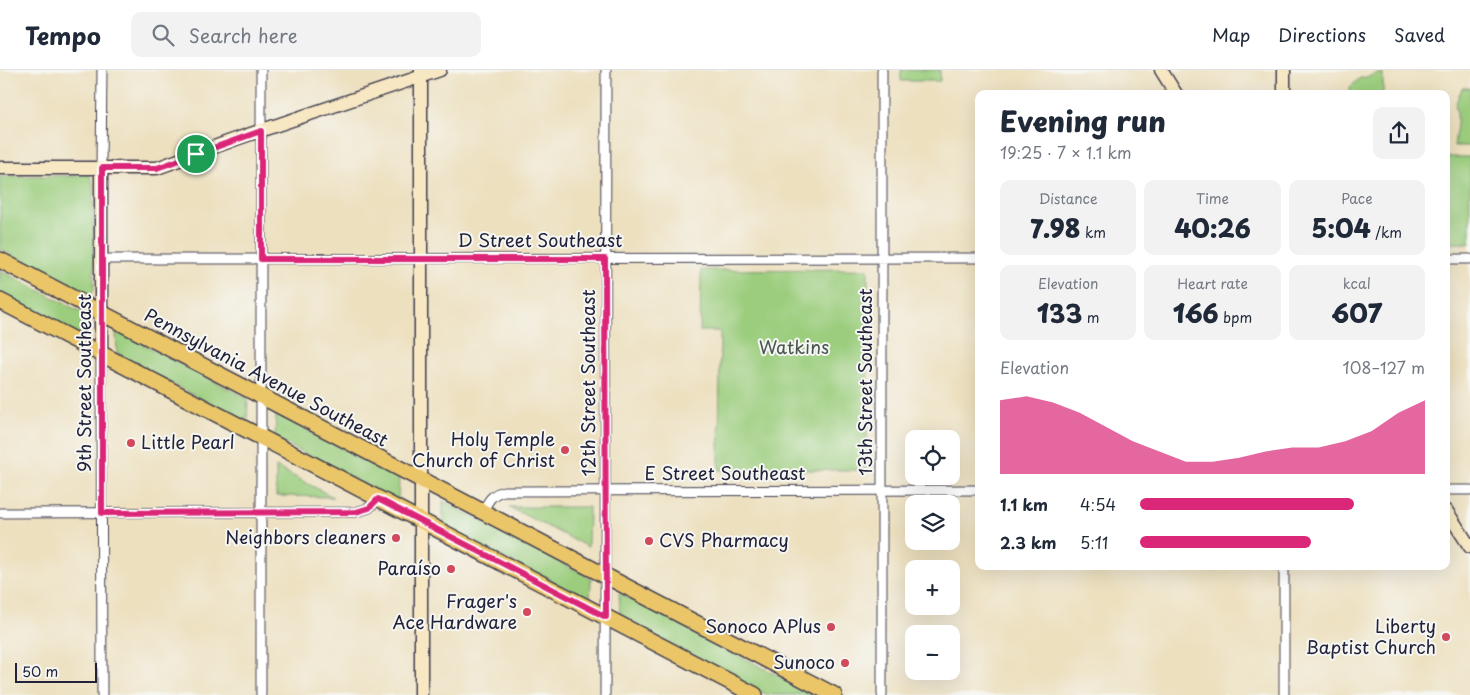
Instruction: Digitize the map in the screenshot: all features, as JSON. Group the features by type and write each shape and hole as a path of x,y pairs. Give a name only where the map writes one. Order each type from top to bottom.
{"main road":[{"name":"Pennsylvania Avenue Southeast","path":"0,260 834,695"},
{"path":"0,301 755,695"}],"street":[{"name":"9th Street Southeast","path":"102,70 102,695"},
{"path":"261,70 261,695"},
{"path":"0,168 157,168 421,73 440,70"},
{"name":"12th Street Southeast","path":"605,695 606,70"},
{"name":"13th Street Southeast","path":"882,70 882,695"},
{"path":"1161,70 1174,90"},
{"path":"1284,70 1284,90"},
{"path":"421,73 421,695"},
{"name":"D Street Southeast","path":"102,259 975,258"},
{"path":"1450,259 1470,259"},
{"name":"E Street Southeast","path":"482,512 491,496 504,491 975,490"},
{"path":"1450,490 1470,490"},
{"path":"0,513 359,512 369,508 378,499"},
{"path":"1450,516 1470,547"},
{"path":"1284,570 1284,695"}],"green space":[{"path":"901,70 940,70 940,81 901,81"},
{"path":"1383,73 1383,90 1350,90 1350,87 1360,78"},
{"path":"1462,88 1470,88 1470,146 1454,146 1457,120 1455,105"},
{"path":"1450,157 1470,157 1470,243 1450,243"},
{"path":"80,174 89,176 93,184 94,290 91,295 87,295 0,249 0,176 78,176"},
{"name":"Watkins","path":"868,269 867,470 719,470 720,331 700,331 701,270"},
{"path":"0,270 87,315 87,340 0,294"},
{"path":"116,330 248,399 247,423 117,355"},
{"path":"276,414 399,478 398,502 275,438"},
{"path":"276,467 333,497 276,496"},
{"path":"443,501 591,578 590,603 443,526"},
{"path":"509,507 589,507 588,547"},
{"path":"619,593 815,695 768,695 620,618"}],"place":[{"name":"Little Pearl","path":"131,443"},
{"name":"Holy Temple Church of Christ","path":"565,450"},
{"name":"Neighbors cleaners","path":"396,538"},
{"name":"CVS Pharmacy","path":"649,541"},
{"name":"Paraíso","path":"451,569"},
{"name":"Frager's Ace Hardware","path":"527,612"},
{"name":"Sonoco APlus","path":"831,627"},
{"name":"Liberty Baptist Church","path":"1446,637"},
{"name":"Sunoco","path":"845,663"}],"route":[{"path":"261,131 261,259 605,259 606,617 378,499 369,508 356,512 102,513 102,168 157,168 196,154 261,131"}]}
